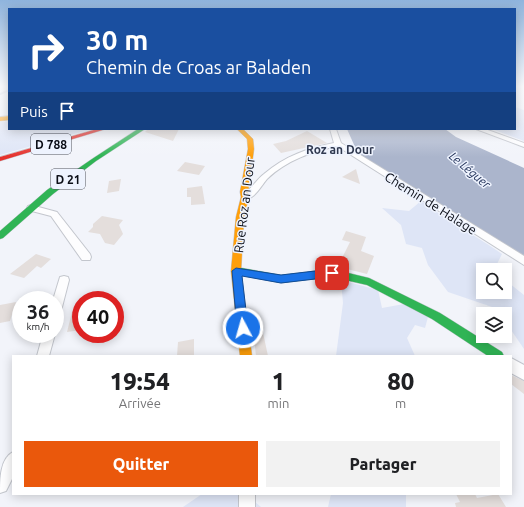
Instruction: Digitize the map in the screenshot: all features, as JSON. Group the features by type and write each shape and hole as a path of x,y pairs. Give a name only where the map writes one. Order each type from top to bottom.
{"street":[{"name":"D 788","path":"0,159 100,130"},
{"name":"D 21","path":"0,236 50,192 94,160 140,130"},
{"name":"Rue Roz an Dour","path":"241,130 250,139 251,149 244,192 245,197 240,218 236,271 246,355"},
{"path":"245,197 253,193 265,177 288,158 296,154 338,144 332,130"},
{"path":"482,130 524,146"},
{"name":"Chemin de Halage","path":"338,144 524,261"},
{"path":"31,208 54,214 86,257"},
{"path":"236,271 281,279 332,273 369,282 436,316 496,355"},
{"path":"61,291 64,280"},
{"path":"42,355 46,343"},
{"path":"512,365 524,373"},
{"path":"0,485 12,462"}],"shaded area":[{"path":"516,110 524,110 524,141 495,130 516,130"},
{"path":"8,121 8,130 88,130 0,155 0,122"},
{"path":"421,201 502,254 498,263 476,263 476,299 512,299 512,286 524,295 524,349 512,331 512,307 492,307 448,292 428,265 422,248 406,244 401,225 382,208 409,211"},
{"path":"341,280 378,290 382,308 404,304 428,317 425,328 415,325 407,338 415,355 336,355 343,303"},
{"path":"201,495 247,495 261,507 183,507"},
{"path":"331,495 406,495 406,507 328,507"}],"water":[{"name":"Le Léguer","path":"347,130 446,130 456,137 524,168 524,257 352,150 355,147"}],"building":[{"path":"147,130 178,130 173,141 145,132"},
{"path":"307,131 327,143 281,153 273,144 286,141"},
{"path":"185,162 205,166 199,175 177,171"},
{"path":"356,169 360,184 342,177"},
{"path":"121,179 119,191 107,193 109,181"},
{"path":"202,186 205,204 191,205 191,197 187,197 187,188"},
{"path":"102,216 123,220 119,225 123,234 114,245 105,243 100,234 88,232 93,227 93,224"},
{"path":"346,231 366,237 361,251 374,256 367,274 347,269 349,265 340,262 350,242 342,240"},
{"path":"36,254 51,259 41,268 37,266 24,278 10,274"},
{"path":"12,303 12,315 10,321 0,323 0,305"},
{"path":"72,312 72,331 67,332"},
{"path":"253,328 262,328 268,355 256,355"},
{"path":"194,339 194,355 177,355 178,342"},
{"path":"512,375 524,381 524,394 512,385"},
{"path":"456,495 476,495 477,498 499,495 506,507 456,507 455,503 460,502"}],"traffic: fast":[{"path":"0,236 50,192 94,160 140,130"},
{"path":"236,271 281,279 332,273 369,282 436,316 496,355"}],"traffic: slow":[{"path":"0,119 8,118"},
{"path":"241,130 250,139 251,149 244,192 245,197 240,217 236,271 246,355"}],"traffic: jam":[{"path":"0,159 100,130"}],"district":[{"name":"Roz an Dour","path":"340,149"}],"route":[{"path":"243,328 236,271 281,279 332,273"}]}
